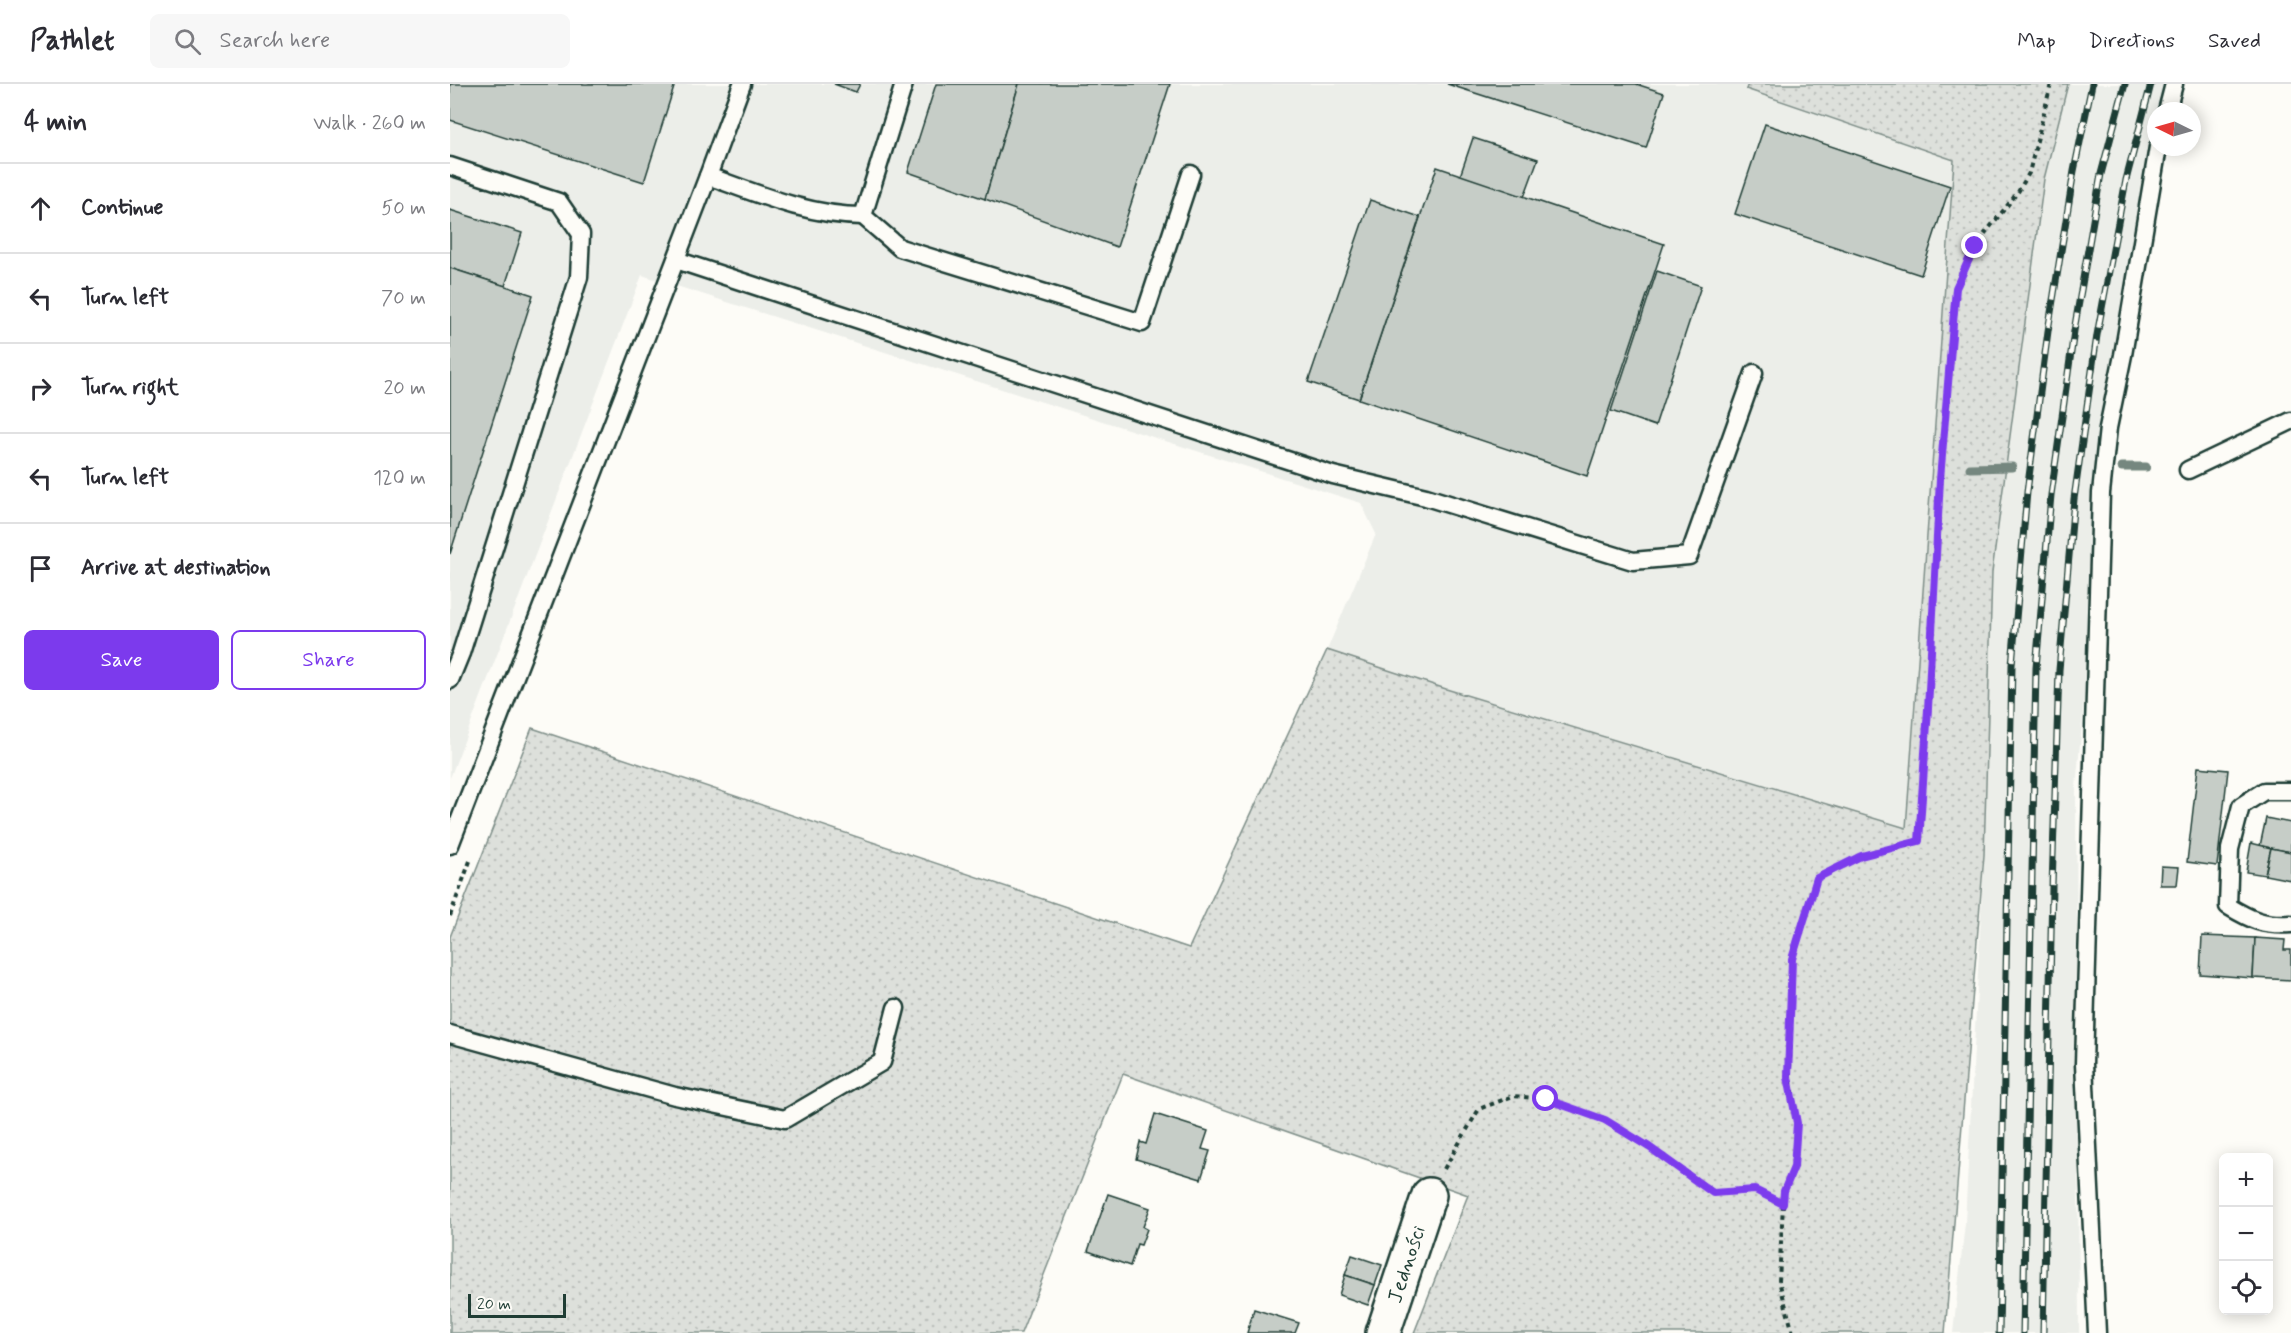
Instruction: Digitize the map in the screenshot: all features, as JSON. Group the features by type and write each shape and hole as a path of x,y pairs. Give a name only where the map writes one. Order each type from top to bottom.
{"street":[{"name":"Jedności","path":"1383,1333 1429,1195"}],"lane":[{"path":"450,845 742,84"},
{"path":"863,216 904,84"},
{"path":"2169,102 2174,84"},
{"path":"2097,1333 2084,1064 2100,493 2108,428 2123,355 2156,156"},
{"path":"450,166 559,202 581,234 579,277 461,653 450,680"},
{"path":"708,177 765,196 838,216 863,216 900,248 1142,323 1191,174"},
{"path":"676,260 1333,475 1426,497 1633,561 1689,556 1754,373"},
{"path":"2188,470 2291,421"},
{"path":"2291,791 2264,791 2241,807 2230,849 2228,906 2250,920 2280,925 2291,924"},
{"path":"450,1034 675,1096 785,1119 882,1062 897,1008"}],"path":[{"path":"1793,1333 1779,1281 1784,1191 1794,1167 1797,1123 1788,1077 1792,959 1817,878 1861,856 1919,841 1940,479 1956,288 1975,246 2018,192 2029,172 2051,84"},
{"path":"1429,1195 1479,1109 1513,1096 1546,1099 1605,1120 1649,1147 1713,1193 1755,1190 1783,1204"}],"shaded area":[{"path":"450,84 1748,84 1747,89 1954,160 1906,828 1446,689 1327,650 1376,534 1361,503 642,275 450,778"},
{"path":"1748,84 2068,84 2044,179 1992,572 1984,855 1945,1333 1414,1333 1468,1195 1123,1074 1021,1333 450,1333 450,937 532,728 1189,948 1327,650 1446,689 1906,828 1954,160 1746,89"},
{"path":"2068,84 2169,84 2164,102 2147,102 2147,156 2152,156 2112,394 2076,788 2079,1333 1953,1333 1965,1223 1984,855 1992,572 2044,179"}],"building":[{"path":"450,84 675,84 644,182 450,120"},
{"path":"834,84 860,84 856,92"},
{"path":"936,84 1019,84 985,199 908,172"},
{"path":"1019,84 1170,84 1117,247 985,199"},
{"path":"1447,84 1636,84 1664,93 1646,148"},
{"path":"1765,124 1950,186 1921,275 1735,214"},
{"path":"1473,138 1538,159 1524,197 1460,176"},
{"path":"1437,167 1664,244 1587,476 1359,399"},
{"path":"1370,200 1420,217 1359,399 1308,382"},
{"path":"450,210 522,233 505,286 450,268"},
{"path":"450,268 533,295 450,554"},
{"path":"1657,271 1701,286 1655,426 1611,411"},
{"path":"2198,767 2228,770 2217,866 2187,862"},
{"path":"2266,818 2291,823 2291,852 2260,846"},
{"path":"2251,843 2271,848 2265,875 2246,872"},
{"path":"2271,848 2291,852 2291,880 2265,875"},
{"path":"2161,866 2179,867 2177,885 2160,885"},
{"path":"2202,936 2255,938 2253,978 2200,974"},
{"path":"2255,938 2285,940 2284,950 2291,950 2291,980 2253,978"},
{"path":"1155,1114 1208,1131 1202,1149 1210,1151 1201,1179 1136,1159 1140,1142 1146,1144"},
{"path":"1108,1194 1150,1208 1143,1227 1147,1229 1141,1245 1137,1244 1130,1266 1088,1251"},
{"path":"1352,1255 1382,1265 1375,1285 1345,1275"},
{"path":"1345,1275 1375,1285 1368,1305 1339,1295"},
{"path":"1254,1309 1299,1323 1295,1333 1247,1333"}],"waterway":[{"path":"1970,468 2012,467"},
{"path":"2122,467 2146,467"}],"railway":[{"path":"1999,1333 2012,665 2027,492 2048,331 2074,171 2092,84"},
{"path":"2023,1333 2036,668 2051,495 2074,331 2101,174 2125,84"},
{"path":"2043,1333 2059,670 2074,499 2097,335 2126,180 2151,84"}],"route":[{"path":"1546,1099 1605,1120 1649,1147 1713,1193 1755,1190 1783,1204 1784,1191 1794,1167 1797,1123 1788,1077 1792,959 1817,878 1861,856 1919,841 1940,479 1956,288 1975,246"}]}
